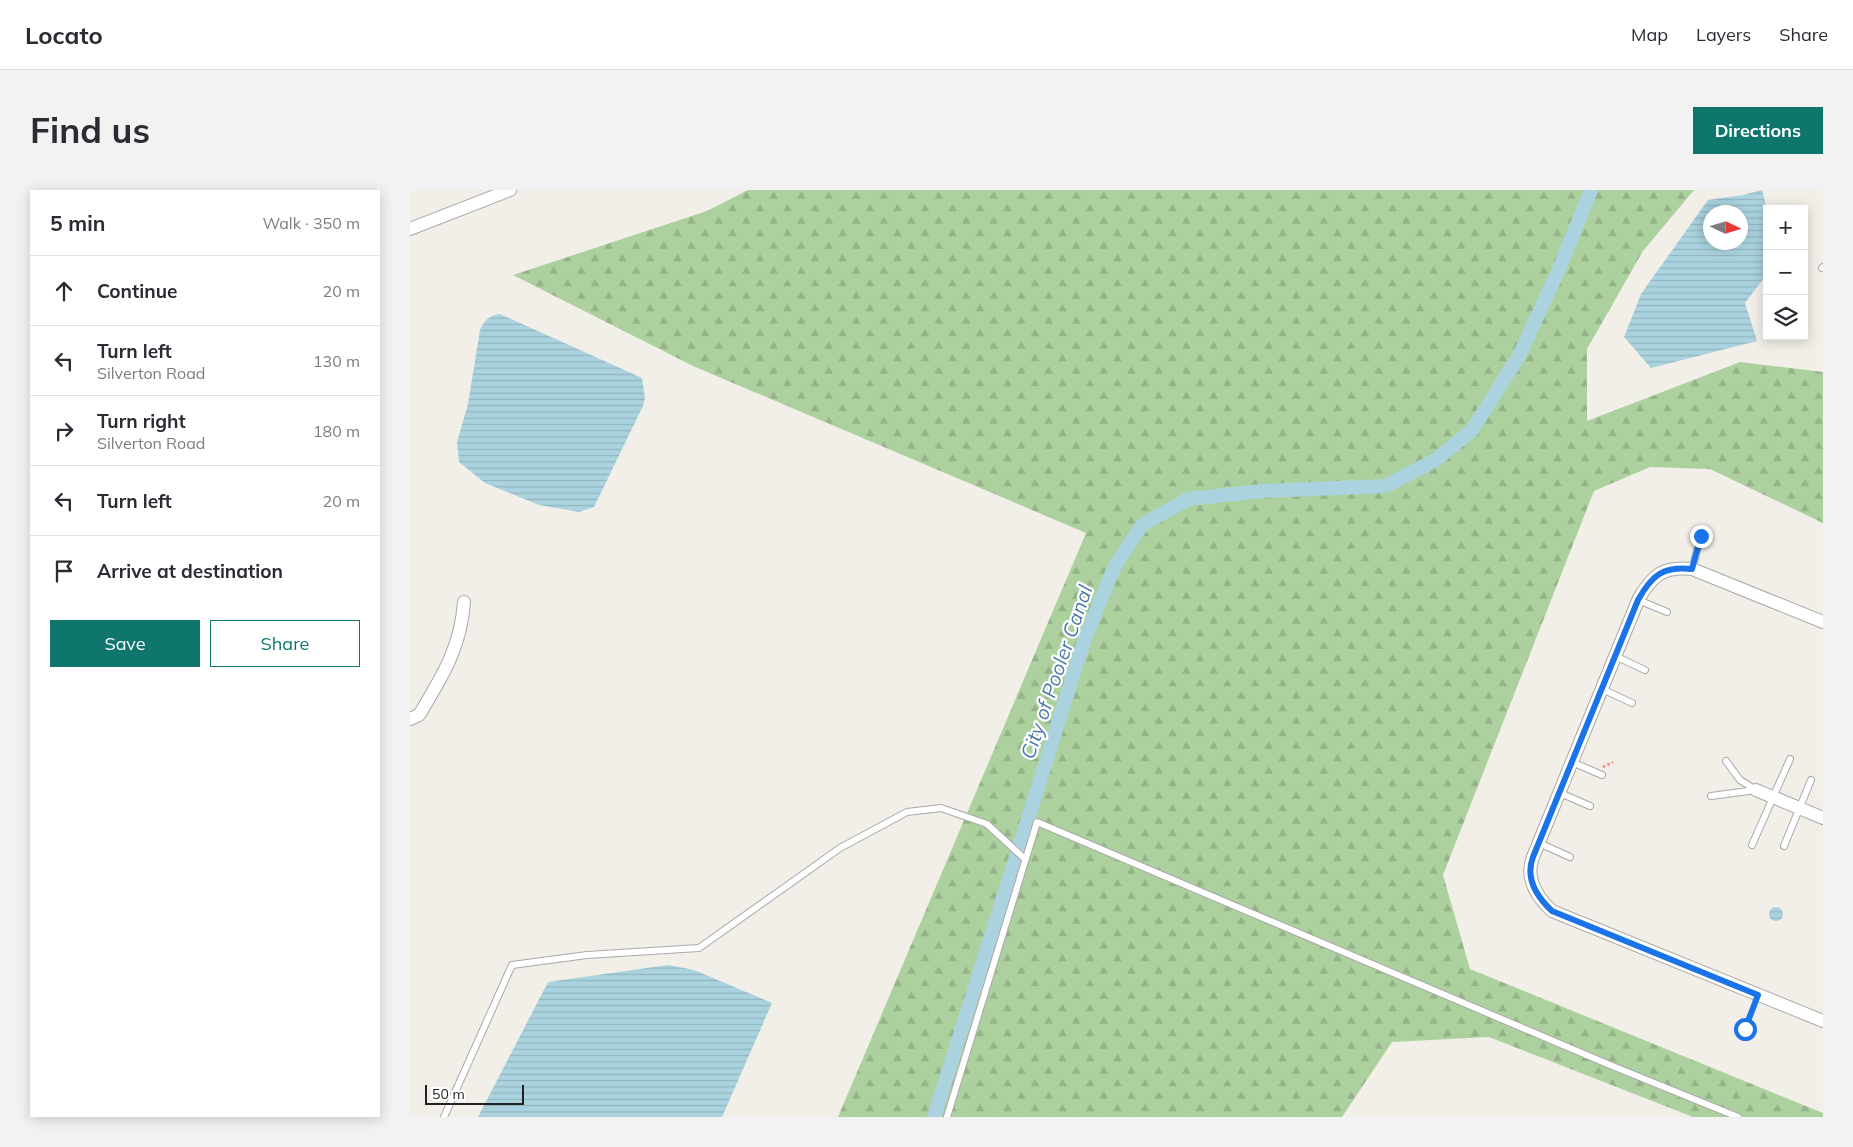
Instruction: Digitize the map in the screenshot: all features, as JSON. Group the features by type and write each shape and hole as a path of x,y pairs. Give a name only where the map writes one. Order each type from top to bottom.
{"street":[{"path":"410,229 510,190"},
{"path":"1823,622 1692,569 1675,568 1662,572 1650,580 1638,600 1539,843 1532,861 1531,876 1541,901 1552,911 1823,1021"},
{"path":"410,720 419,715 451,661 463,624 464,602"},
{"path":"1756,790 1823,818"}],"lane":[{"path":"1692,569 1701,536"},
{"path":"1638,600 1667,612"},
{"path":"1615,656 1645,670"},
{"path":"1602,689 1632,703"},
{"path":"1752,845 1775,798 1790,760"},
{"path":"1726,761 1740,780 1756,790"},
{"path":"1572,762 1602,775"},
{"path":"1784,846 1811,780"},
{"path":"1710,796 1756,790"},
{"path":"1560,793 1590,806"},
{"path":"444,1117 512,965 587,955 699,948 840,848 907,812 941,808 987,824 1025,859"},
{"path":"947,1117 1037,822 1610,1065 1738,1117"},
{"path":"1539,843 1570,857"}],"path":[{"path":"1745,1029 1758,995"}],"green space":[{"path":"748,190 1694,190 1643,251 1587,349 1587,421 1740,362 1823,372 1823,523 1710,469 1650,467 1594,491 1443,875 1470,969 1823,1113 1823,1117 1693,1117 1489,1037 1392,1042 1342,1117 838,1117 1086,533 693,366 513,275 707,211"}],"water":[{"path":"1762,190 1766,205 1763,205 1763,279 1745,303 1757,341 1651,368 1624,337 1641,294 1703,207 1703,250 1748,250 1748,205 1704,205 1708,200"},
{"path":"500,314 642,378 645,398 643,406 594,507 579,512 539,505 485,483 459,462 457,442 468,404 480,330 487,319"},
{"path":"1773,907 1779,907 1783,914 1779,921 1773,921 1769,917 1769,911"},
{"path":"668,965 694,970 772,1003 722,1117 478,1117 548,982"}],"waterway":[{"name":"City of Pooler Canal","path":"934,1117 1085,638 1115,566 1142,525 1188,499 1262,491 1386,486 1437,459 1472,430 1519,356 1559,269 1591,190"}],"route":[{"path":"1701,536 1692,569 1675,568 1662,572 1650,580 1638,600 1533,857 1531,876 1541,901 1552,911 1758,995 1745,1029"}]}
